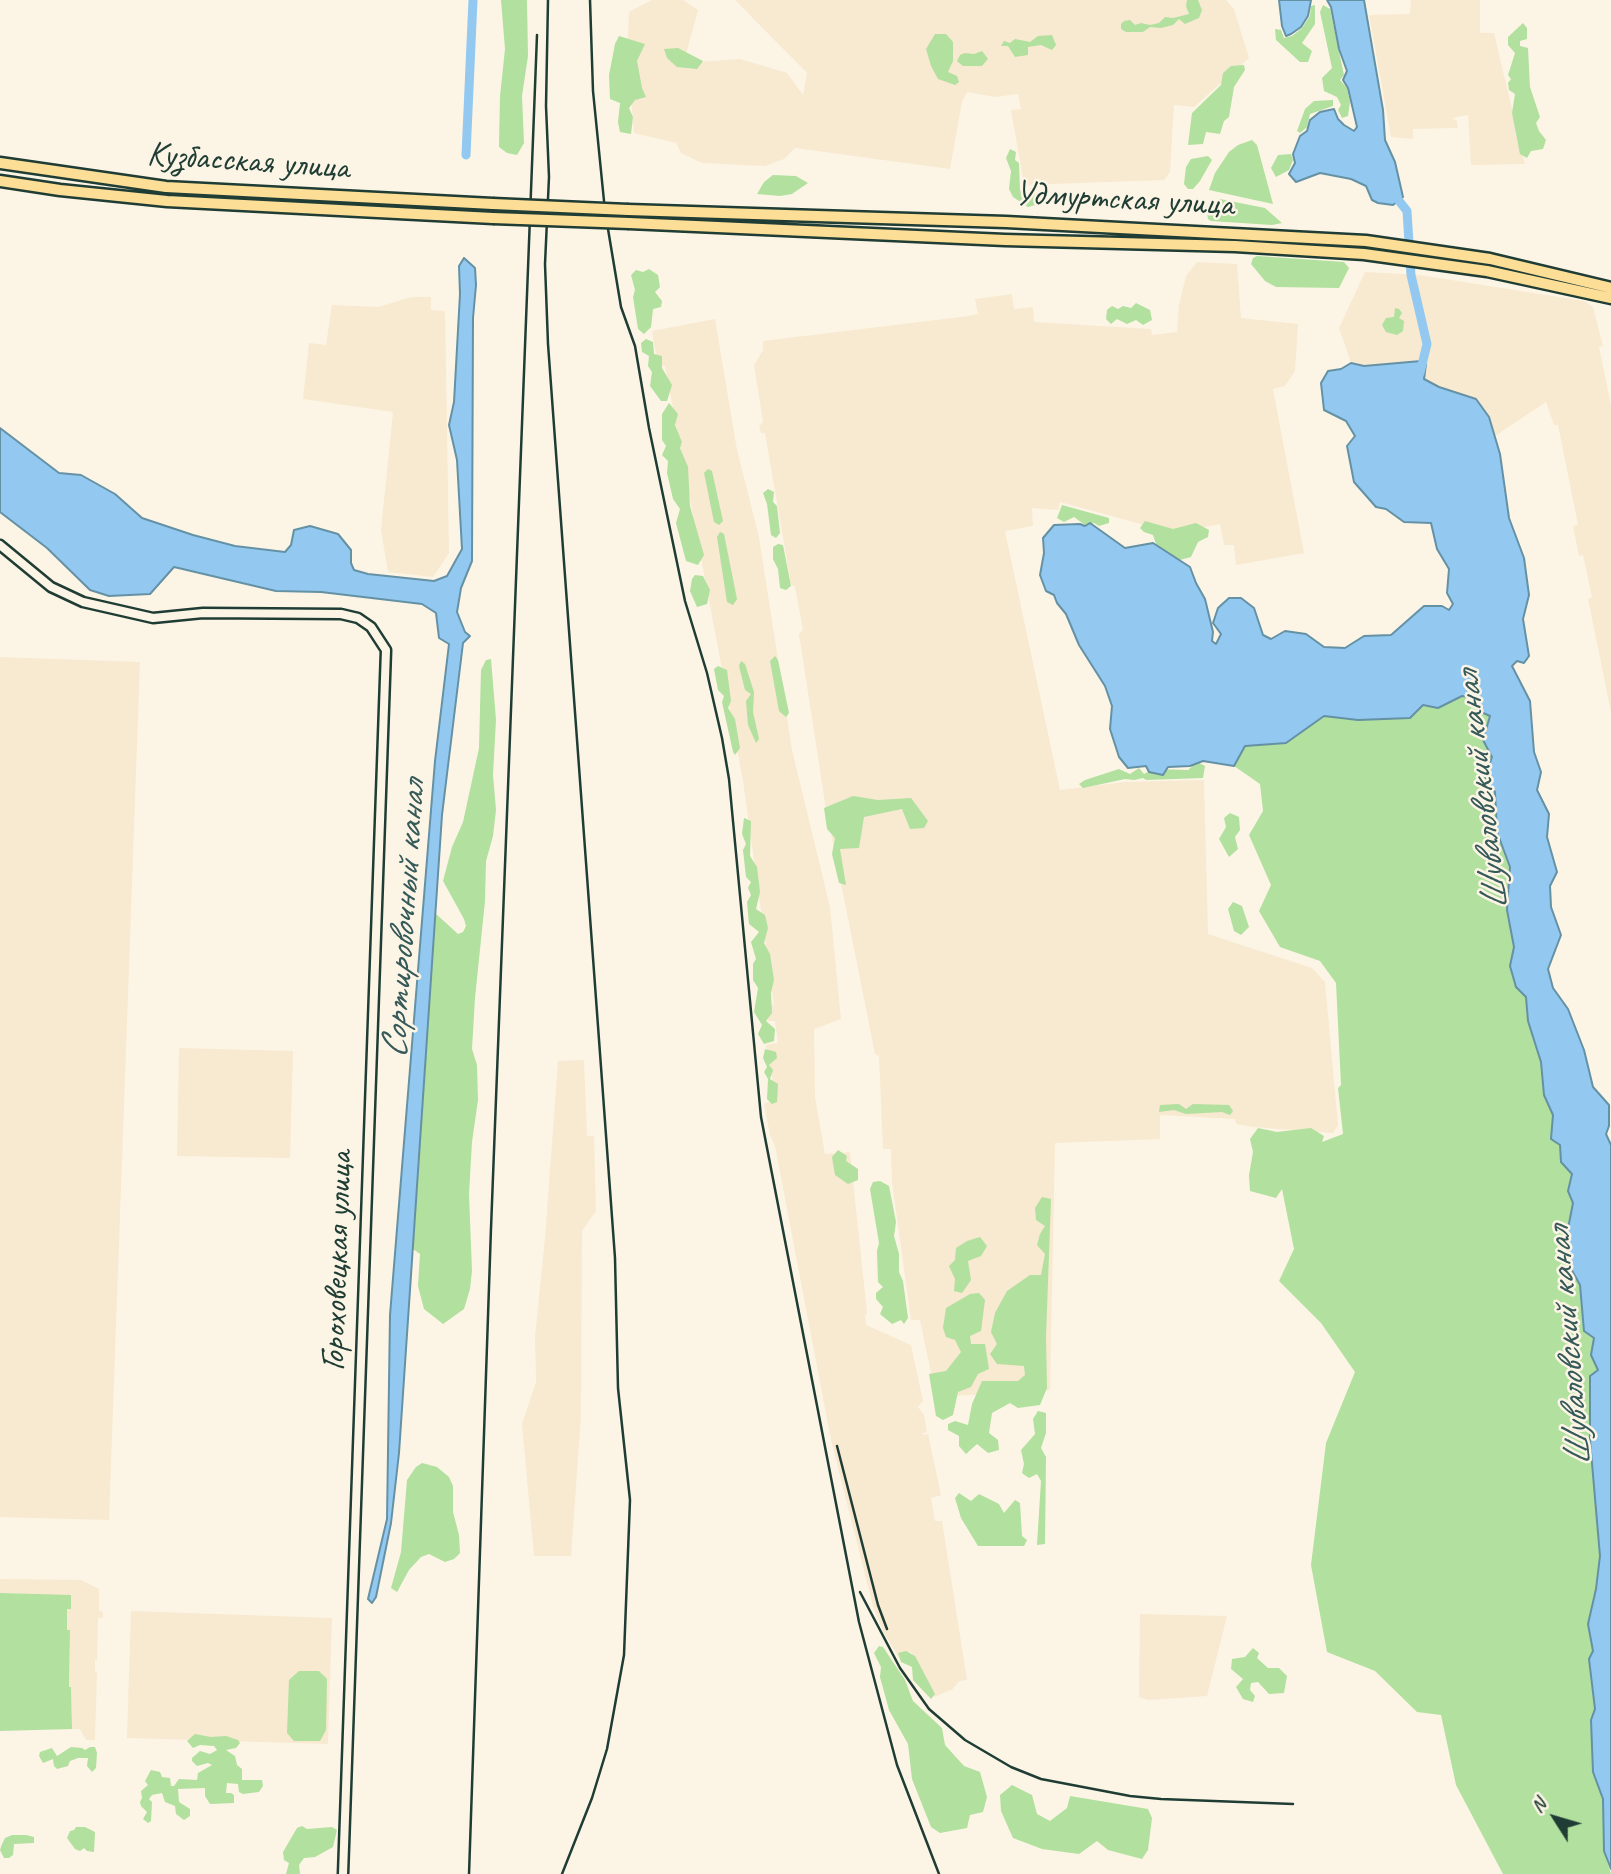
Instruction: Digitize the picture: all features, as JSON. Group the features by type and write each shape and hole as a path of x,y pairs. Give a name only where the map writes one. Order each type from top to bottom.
{"main road":[{"name":"Кузбасская улица","path":"0,163 166,187 628,210"},
{"name":"Кузбасская улица","path":"0,180 60,190 167,201 629,223"},
{"name":"Удмуртская улица","path":"628,210 1006,222 1390,244 1490,259 1611,288"},
{"name":"Удмуртская улица","path":"629,223 1005,240 1236,246 1392,257 1487,271 1611,298"}],"street":[{"name":"Гороховецкая улица","path":"0,545 33,575 83,603 153,618 203,613 341,614 358,618 371,627 386,650 343,1874"}],"shaded area":[{"path":"652,0 683,0 698,10 685,58 697,62 740,59 787,73 803,95 807,73 735,0 1226,0 1234,9 1249,58 1194,107 1174,105 1170,172 1164,180 1024,185 1011,110 1021,109 1018,94 995,97 967,92 962,102 950,169 795,148 784,159 765,166 702,163 681,153 676,143 634,133 627,53 629,12"},
{"path":"1411,0 1480,0 1480,33 1494,33 1525,164 1471,165 1468,115 1452,118 1457,121 1458,128 1413,129 1413,139 1391,137 1369,15 1410,14"},
{"path":"1197,262 1237,264 1241,318 1298,324 1295,371 1285,386 1273,389 1304,553 1236,565 1234,545 1224,545 1220,524 1174,533 1060,502 1058,510 1032,508 1033,526 1005,531 1060,790 1125,782 1204,780 1208,934 1312,968 1325,982 1338,1125 1333,1133 1253,1127 1236,1124 1235,1119 1160,1115 1160,1139 1055,1143 1050,1390 936,1397 920,1320 911,1320 892,1182 891,1149 883,1149 879,1056 875,1054 825,803 799,634 803,630 795,587 791,584 765,433 761,433 759,426 763,422 754,365 763,350 763,341 969,316 978,314 975,299 1012,294 1014,309 1033,307 1034,322 1151,329 1152,335 1177,332 1179,305 1186,276"},
{"path":"1365,272 1420,275 1584,301 1593,307 1603,346 1599,347 1611,405 1611,712 1588,599 1592,597 1583,555 1579,556 1573,526 1578,525 1558,425 1554,425 1546,402 1495,436 1489,417 1476,399 1424,379 1421,361 1364,366 1351,363 1339,328"},
{"path":"412,297 431,297 431,310 445,311 449,553 433,577 388,572 381,530 393,412 303,399 309,343 326,345 332,305 378,307"},
{"path":"715,319 737,450 759,537 792,750 830,907 841,1019 814,1029 815,1097 825,1154 850,1152 867,1313 866,1325 911,1345 923,1401 918,1407 924,1415 927,1432 923,1433 928,1434 941,1495 931,1498 935,1521 942,1521 967,1680 959,1681 953,1689 934,1697 911,1652 899,1658 883,1631 873,1606 831,1440 775,1146 764,1104 776,1098 766,1045 778,1043 775,1021 768,1021 767,1007 774,1004 743,781 665,366 658,366 652,331"},
{"path":"0,657 140,662 109,1520 0,1517"},
{"path":"179,1048 293,1051 290,1158 177,1156"},
{"path":"584,1060 587,1136 594,1136 596,1211 582,1231 581,1416 571,1556 534,1556 522,1424 536,1382 535,1337 558,1061"},
{"path":"0,1579 81,1580 99,1589 99,1611 103,1612 103,1618 98,1618 95,1660 95,1740 86,1740 80,1729 72,1729 69,1687 70,1631 67,1630 67,1609 71,1596 0,1593"},
{"path":"131,1611 332,1618 328,1744 127,1738"},
{"path":"1140,1614 1227,1616 1207,1696 1148,1700 1139,1697"}],"green space":[{"path":"501,0 527,0 528,56 522,96 524,143 517,155 507,153 499,147 500,96 505,49"},
{"path":"1187,0 1198,0 1202,10 1199,18 1185,24 1179,19 1173,25 1150,27 1143,32 1126,32 1121,29 1124,21 1130,20 1135,25 1150,25 1159,23 1165,17 1189,14"},
{"path":"1315,5 1315,24 1302,43 1312,51 1308,62 1300,62 1276,40 1275,29 1281,30 1284,38 1292,36 1302,28 1310,16 1311,6"},
{"path":"1323,5 1330,9 1344,75 1340,80 1347,88 1350,102 1348,116 1342,118 1337,97 1324,91 1322,78 1332,68 1320,12"},
{"path":"1523,23 1527,28 1527,39 1520,41 1520,46 1528,48 1530,87 1540,117 1536,123 1546,140 1543,149 1531,151 1527,158 1520,154 1512,113 1515,94 1509,90 1508,83 1515,53 1508,45 1508,37"},
{"path":"935,34 946,34 953,42 953,61 948,72 957,76 959,82 955,85 938,79 931,66 926,49"},
{"path":"1052,35 1056,45 1052,50 1041,45 1028,47 1028,55 1015,57 1008,46 1001,46 1004,41 1010,43 1015,39 1030,42 1038,36"},
{"path":"619,36 645,44 637,61 646,97 635,100 629,108 633,117 631,134 620,132 620,103 610,99 609,75"},
{"path":"678,48 703,61 697,69 677,67 667,58 664,49"},
{"path":"982,51 988,59 982,66 963,66 957,61 960,55 965,53"},
{"path":"1244,65 1245,70 1234,87 1229,117 1224,121 1220,134 1206,132 1203,144 1188,145 1192,113 1221,85 1223,73 1231,66"},
{"path":"1333,100 1333,106 1310,114 1307,127 1300,133 1297,131 1305,109 1314,101"},
{"path":"1252,140 1257,145 1273,204 1209,190 1215,173 1229,152"},
{"path":"1010,149 1016,152 1015,160 1019,163 1020,190 1032,192 1039,198 1039,204 1028,207 1013,197 1009,189 1011,171 1006,158"},
{"path":"1291,154 1293,160 1289,170 1276,177 1271,168 1278,155"},
{"path":"1208,156 1212,160 1200,181 1193,189 1188,189 1184,184 1186,167 1191,159"},
{"path":"773,175 796,176 808,183 792,194 757,194 764,182"},
{"path":"1220,199 1265,208 1282,223 1272,225 1211,221 1208,219 1206,207 1210,202"},
{"path":"1257,256 1344,262 1349,268 1339,288 1276,287 1265,281 1251,264"},
{"path":"649,269 658,275 660,287 655,292 662,301 661,307 653,309 651,327 644,334 638,329 631,275 636,270 643,272"},
{"path":"1136,303 1150,310 1152,320 1143,325 1136,320 1127,324 1117,319 1111,324 1106,319 1107,310 1112,306 1118,309 1123,306 1131,308"},
{"path":"1395,308 1402,313 1399,318 1404,321 1403,331 1397,335 1386,332 1382,325 1386,318 1394,317"},
{"path":"646,339 653,342 654,354 662,356 662,368 672,385 667,401 661,401 650,386 652,372 648,366 649,356 642,352 641,343"},
{"path":"669,403 678,414 675,425 688,467 690,506 704,555 698,565 686,561 676,523 680,509 673,499 667,473 668,461 662,455 666,446 662,440 662,414"},
{"path":"708,469 712,471 723,521 719,525 714,522 704,473"},
{"path":"768,489 774,492 773,502 777,506 780,533 776,538 771,535 763,493"},
{"path":"1062,505 1109,518 1109,523 1099,526 1094,523 1085,525 1074,517 1064,522 1057,518"},
{"path":"1145,521 1173,529 1196,523 1209,530 1208,537 1198,542 1191,557 1176,561 1157,547 1153,535 1140,528"},
{"path":"720,532 724,534 737,599 733,605 727,602 717,537"},
{"path":"783,545 791,586 786,590 780,588 778,569 773,559 773,547"},
{"path":"695,575 703,576 710,590 707,604 697,607 690,591"},
{"path":"775,656 789,713 786,717 779,711 770,661"},
{"path":"491,659 496,720 493,775 496,810 486,861 472,1049 477,1065 478,1100 469,1194 472,1271 464,1309 443,1324 424,1309 418,1286 420,1254 413,1249 435,913 458,934 463,932 466,926 464,919 443,881 452,847 463,822 479,748 481,670 486,660"},
{"path":"741,661 745,664 754,692 753,712 759,739 756,743 748,725 746,701 751,694 745,690 739,666"},
{"path":"718,666 727,670 731,701 728,708 735,719 740,748 735,755 722,702 724,696 718,690 714,669"},
{"path":"1462,696 1477,698 1491,716 1483,740 1492,757 1485,777 1495,792 1497,832 1510,867 1507,910 1514,947 1510,966 1516,987 1526,997 1528,1021 1541,1062 1544,1095 1553,1115 1551,1139 1560,1145 1561,1162 1572,1174 1568,1191 1573,1203 1563,1254 1580,1285 1584,1331 1594,1338 1591,1355 1599,1370 1590,1440 1600,1556 1588,1624 1593,1651 1589,1659 1595,1709 1591,1720 1593,1772 1603,1799 1604,1851 1611,1874 1503,1874 1456,1785 1441,1715 1417,1712 1375,1671 1327,1652 1311,1565 1326,1443 1355,1372 1321,1323 1279,1281 1294,1249 1282,1189 1276,1198 1250,1191 1249,1175 1253,1152 1250,1139 1258,1128 1277,1132 1311,1128 1324,1136 1322,1142 1343,1134 1338,1088 1341,1085 1336,983 1320,961 1280,947 1259,911 1271,885 1249,835 1263,811 1260,784 1234,766 1245,746 1286,743 1324,716 1358,720 1423,705 1438,708"},
{"path":"1197,762 1205,766 1203,778 1125,779 1083,788 1079,784 1119,769 1130,774 1139,768 1144,774 1153,769 1188,770"},
{"path":"853,796 878,800 911,798 928,821 924,828 910,829 902,809 864,817 859,848 840,849 846,885 839,883 832,854 835,838 827,829 824,808"},
{"path":"1230,813 1239,817 1240,830 1235,837 1238,849 1229,857 1219,839 1226,827 1224,818"},
{"path":"744,818 751,821 750,856 757,867 760,892 756,909 765,915 768,928 764,943 770,954 774,980 771,993 772,1013 766,1021 775,1029 774,1041 764,1044 758,1034 762,1025 754,1012 758,988 753,980 753,964 756,959 751,942 759,932 749,924 747,902 751,895 748,888 751,882 746,877 743,850 746,844 742,834"},
{"path":"1233,902 1242,906 1249,927 1241,935 1234,931 1228,909"},
{"path":"765,1049 776,1052 777,1058 769,1065 773,1070 770,1079 778,1084 777,1102 772,1104 767,1099 768,1079 764,1072 767,1067 763,1058"},
{"path":"1179,1104 1186,1109 1193,1104 1229,1105 1233,1111 1230,1115 1222,1112 1159,1112 1160,1105"},
{"path":"838,1150 847,1156 846,1161 858,1169 858,1180 848,1184 835,1175 832,1157"},
{"path":"880,1181 889,1186 896,1222 894,1236 908,1318 904,1324 901,1320 892,1324 880,1314 883,1307 876,1299 876,1293 883,1287 878,1282 879,1243 870,1189 873,1182"},
{"path":"1042,1197 1051,1199 1047,1388 1040,1405 1018,1408 1010,1403 992,1413 989,1433 998,1440 999,1450 988,1453 977,1444 966,1454 959,1446 959,1436 948,1430 948,1424 955,1421 968,1425 972,1404 982,1381 1018,1381 1025,1375 1024,1366 997,1364 990,1354 997,1344 991,1332 995,1313 1007,1291 1030,1275 1041,1275 1045,1254 1037,1245 1045,1226 1036,1220 1035,1208"},
{"path":"980,1237 987,1246 981,1256 968,1261 971,1280 962,1293 954,1291 955,1279 949,1266 955,1260 956,1248"},
{"path":"979,1293 985,1300 981,1331 970,1336 971,1344 985,1344 989,1369 978,1374 971,1387 958,1392 953,1415 943,1420 936,1416 929,1374 946,1371 961,1352 955,1340 946,1337 943,1328 946,1308 970,1294"},
{"path":"1038,1411 1046,1413 1046,1433 1041,1448 1046,1457 1045,1544 1037,1545 1041,1481 1037,1474 1029,1478 1022,1473 1024,1464 1021,1450 1035,1434 1033,1419"},
{"path":"422,1463 437,1467 449,1477 453,1486 453,1512 460,1553 445,1562 429,1554 421,1557 409,1570 397,1592 391,1588 401,1552 407,1480"},
{"path":"959,1493 971,1501 979,1494 999,1504 1004,1513 1015,1500 1020,1503 1022,1536 1027,1540 1024,1546 978,1546 961,1518 955,1498"},
{"path":"0,1593 71,1595 71,1609 67,1609 67,1630 70,1630 69,1687 72,1729 0,1731"},
{"path":"879,1646 883,1647 905,1680 913,1701 942,1728 945,1745 964,1766 980,1772 987,1797 983,1812 970,1815 967,1828 940,1833 931,1827 912,1779 908,1744 889,1710 880,1677 881,1667 874,1653"},
{"path":"1253,1648 1259,1653 1257,1658 1268,1668 1279,1668 1287,1676 1284,1693 1269,1694 1258,1682 1251,1683 1250,1690 1255,1696 1253,1702 1243,1699 1236,1687 1243,1679 1231,1669 1232,1659 1245,1657"},
{"path":"906,1651 915,1656 935,1694 931,1699 913,1680 912,1667 901,1662 898,1653"},
{"path":"299,1671 319,1671 327,1679 326,1730 320,1741 294,1741 287,1733 289,1680"},
{"path":"195,1734 226,1736 238,1740 240,1743 236,1748 226,1750 235,1756 237,1765 242,1769 242,1780 262,1780 263,1786 259,1792 243,1794 239,1792 238,1784 227,1783 226,1793 234,1795 234,1803 210,1804 205,1796 205,1788 178,1789 179,1802 190,1809 190,1816 184,1820 176,1814 175,1806 165,1802 162,1793 152,1795 149,1799 152,1802 151,1821 148,1823 143,1819 147,1812 140,1802 141,1791 148,1785 145,1781 151,1770 160,1772 162,1777 170,1778 171,1786 174,1786 179,1779 197,1780 198,1773 212,1765 208,1763 197,1766 192,1761 200,1751 210,1754 217,1750 214,1746 200,1745 193,1748 187,1741"},
{"path":"71,1747 85,1750 95,1747 96,1768 92,1772 87,1766 88,1758 78,1758 70,1761 68,1766 57,1769 53,1759 43,1763 39,1756 40,1752 52,1748 57,1756"},
{"path":"1012,1785 1032,1795 1037,1814 1050,1821 1067,1808 1070,1796 1148,1809 1152,1818 1148,1850 1142,1859 1108,1850 1097,1841 1079,1854 1042,1849 1013,1838 1001,1811 1000,1795"},
{"path":"302,1826 307,1829 332,1827 337,1830 333,1847 315,1857 304,1858 299,1865 300,1874 286,1874 289,1863 284,1860 283,1852 297,1828"},
{"path":"76,1827 85,1827 95,1832 94,1852 84,1848 80,1851 75,1849 67,1838 70,1831"},
{"path":"12,1835 34,1837 34,1843 14,1844 13,1855 4,1858 0,1850 2,1844 5,1838"}],"water":[{"path":"1279,0 1311,0 1308,16 1301,27 1286,36 1282,26"},
{"path":"1327,0 1364,0 1383,110 1385,140 1395,162 1403,197 1393,205 1372,200 1366,186 1351,179 1320,173 1296,182 1289,174 1295,163 1293,154 1300,136 1307,131 1310,120 1320,112 1334,109 1344,125 1354,131 1357,127 1348,88 1343,80 1347,71"},
{"path":"464,258 475,268 476,285 473,318 472,561 461,588 457,612 465,632 470,636 463,643 442,815 399,1453 391,1523 376,1597 372,1603 368,1599 387,1519 390,1315 435,761 449,644 439,638 436,613 422,604 321,592 276,591 174,567 150,594 109,596 90,590 47,548 0,512 0,428 59,473 81,475 115,494 142,518 235,546 285,552 291,545 294,530 310,526 338,534 351,550 354,570 434,581 447,576 462,549 457,460 449,425 454,402 459,266"},
{"path":"1421,361 1426,364 1424,379 1476,399 1489,417 1500,454 1509,518 1524,558 1529,595 1523,619 1529,656 1524,663 1517,661 1512,666 1530,701 1534,752 1541,772 1537,790 1549,814 1547,837 1557,872 1550,886 1551,907 1561,935 1548,969 1553,988 1568,1009 1584,1050 1593,1087 1609,1105 1609,1126 1606,1134 1611,1145 1611,1869 1604,1851 1603,1799 1593,1772 1591,1720 1595,1709 1589,1659 1593,1651 1588,1624 1600,1556 1590,1440 1590,1376 1598,1370 1591,1355 1594,1338 1584,1331 1580,1285 1563,1254 1573,1203 1568,1191 1572,1174 1561,1162 1560,1145 1551,1139 1553,1115 1544,1095 1541,1062 1528,1021 1526,997 1516,987 1510,966 1514,947 1507,910 1510,867 1497,832 1495,792 1485,777 1492,757 1483,740 1490,716 1479,711 1477,698 1462,696 1438,708 1423,705 1410,718 1358,720 1324,716 1286,743 1245,746 1234,766 1203,761 1190,766 1168,767 1163,775 1149,772 1146,766 1128,768 1119,757 1110,729 1112,706 1105,686 1079,645 1066,614 1054,595 1046,591 1040,575 1044,553 1043,538 1054,525 1085,526 1090,523 1125,548 1153,543 1190,567 1205,599 1213,632 1212,641 1216,644 1221,634 1213,623 1218,608 1229,598 1241,598 1254,608 1263,635 1271,639 1285,631 1306,634 1324,647 1345,648 1364,636 1391,635 1424,606 1442,606 1449,610 1453,604 1447,593 1449,569 1437,549 1431,523 1404,522 1386,509 1376,507 1354,482 1347,446 1355,436 1346,421 1324,410 1321,383 1328,371 1341,369 1351,363 1364,366"}],"waterway":[{"name":"Сортировочный канал","path":"466,155 473,0"},
{"name":"Шуваловский канал","path":"1392,192 1407,211 1411,275 1427,344 1420,373"}],"railway":[{"path":"548,0 546,106 549,177 545,264 548,344 615,1258 618,1388 630,1500 624,1655 607,1749 592,1798 562,1874"},
{"path":"590,0 593,91 605,211 621,307 635,346 685,601 707,673 729,779 761,1117 859,1622 897,1765 939,1874"},
{"path":"469,1874 537,35"},
{"path":"837,1446 878,1605 887,1629"},
{"path":"860,1592 900,1668 929,1709 965,1740 1011,1767 1041,1779 1130,1796 1293,1804"}]}
